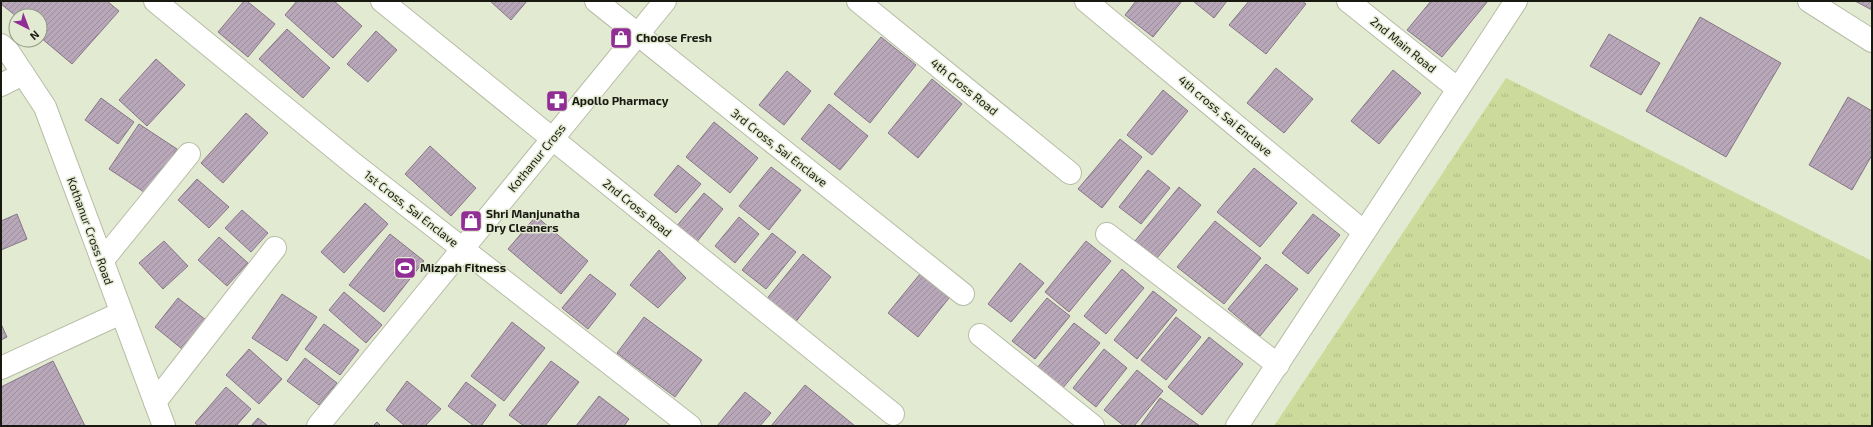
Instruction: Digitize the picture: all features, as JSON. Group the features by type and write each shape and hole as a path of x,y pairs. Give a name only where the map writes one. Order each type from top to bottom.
{"street":[{"name":"1st Cross, Sai Enclave","path":"155,1 462,250 690,426"},
{"name":"2nd Cross Road","path":"382,1 893,414"},
{"name":"3rd Cross, Sai Enclave","path":"596,1 963,294"},
{"name":"Kothanur Cross","path":"318,426 665,1"},
{"name":"4th Cross Road","path":"858,1 1070,173"},
{"name":"4th cross, Sai Enclave","path":"1086,1 1364,232"},
{"name":"2nd Main Road","path":"1348,1 1458,89"},
{"path":"1238,426 1516,1"},
{"path":"1809,1 1872,41"},
{"name":"Kothanur Cross Road","path":"1,45 8,51 45,107 120,313 164,426"},
{"path":"1,85 22,74"},
{"path":"102,261 189,154"},
{"path":"1107,234 1278,365"},
{"path":"155,402 275,248"},
{"path":"1,368 120,313"},
{"path":"980,335 1092,426"}],"green space":[{"path":"1506,78 1872,261 1872,426 1274,426"}],"building":[{"path":"1,1 107,1 119,11 72,64 48,44 48,8 8,8 8,10 1,4"},
{"path":"244,1 247,1 275,24 248,57 218,32"},
{"path":"297,1 334,1 362,26 333,58 285,15"},
{"path":"490,1 527,1 511,20"},
{"path":"1136,1 1182,1 1153,37 1125,15"},
{"path":"1193,1 1227,1 1214,18"},
{"path":"1249,1 1302,1 1306,4 1266,54 1229,25"},
{"path":"1431,1 1488,1 1442,57 1407,30"},
{"path":"1855,1 1872,1 1872,10"},
{"path":"1700,17 1781,63 1726,157 1646,111"},
{"path":"287,29 330,68 303,98 259,59"},
{"path":"376,31 397,50 368,82 347,64"},
{"path":"1609,34 1660,63 1641,95 1590,66"},
{"path":"881,37 916,65 870,123 834,94"},
{"path":"156,59 185,85 147,126 119,100"},
{"path":"1276,68 1313,99 1284,133 1247,103"},
{"path":"1393,70 1421,93 1379,144 1351,121"},
{"path":"787,71 811,91 784,125 759,105"},
{"path":"932,79 962,104 918,158 888,133"},
{"path":"1163,90 1188,111 1152,155 1127,135"},
{"path":"1848,97 1872,111 1872,155 1852,190 1809,165"},
{"path":"101,98 134,122 118,144 85,120"},
{"path":"829,104 868,136 840,170 801,139"},
{"path":"246,113 268,133 223,183 201,163"},
{"path":"714,122 758,158 730,193 686,157"},
{"path":"139,124 177,149 147,194 109,169"},
{"path":"1120,139 1142,157 1102,208 1078,189"},
{"path":"430,146 476,188 451,216 405,174"},
{"path":"678,165 701,184 676,213 654,195"},
{"path":"771,167 801,190 769,230 739,206"},
{"path":"1254,168 1297,203 1260,247 1217,212"},
{"path":"1148,170 1170,188 1141,224 1119,207"},
{"path":"197,179 229,207 209,228 178,200"},
{"path":"1179,187 1201,205 1157,258 1135,241"},
{"path":"704,193 723,209 696,243 676,227"},
{"path":"365,203 388,224 344,273 321,252"},
{"path":"242,210 268,233 251,252 225,228"},
{"path":"17,214 27,239 1,250 1,221"},
{"path":"1313,214 1340,235 1308,274 1282,253"},
{"path":"536,216 588,261 561,294 508,249"},
{"path":"739,217 759,234 735,263 715,246"},
{"path":"1215,221 1261,258 1224,304 1177,267"},
{"path":"772,233 796,252 766,289 742,270"},
{"path":"390,234 424,261 384,312 349,285"},
{"path":"219,237 248,263 227,286 198,260"},
{"path":"164,241 188,266 163,289 139,263"},
{"path":"1086,241 1111,261 1069,312 1045,292"},
{"path":"659,250 686,278 658,308 630,285"},
{"path":"803,254 831,277 794,324 765,301"},
{"path":"1020,263 1044,283 1011,322 988,304"},
{"path":"1266,264 1298,289 1260,336 1228,309"},
{"path":"1122,269 1144,288 1106,334 1084,316"},
{"path":"590,274 616,294 588,329 562,308"},
{"path":"920,274 949,298 918,337 888,313"},
{"path":"1153,291 1177,310 1137,359 1114,340"},
{"path":"344,292 382,325 366,343 329,310"},
{"path":"282,294 317,317 287,361 252,338"},
{"path":"178,298 211,324 187,353 155,327"},
{"path":"1047,298 1070,316 1035,359 1012,341"},
{"path":"644,317 702,360 675,397 617,353"},
{"path":"1176,317 1201,337 1166,380 1141,360"},
{"path":"512,322 545,348 504,401 471,376"},
{"path":"1074,323 1100,343 1062,389 1037,368"},
{"path":"1,324 7,337 1,340"},
{"path":"324,324 359,350 340,375 305,349"},
{"path":"1209,337 1243,364 1202,415 1168,387"},
{"path":"249,349 282,379 259,404 226,375"},
{"path":"1104,349 1127,368 1096,407 1073,388"},
{"path":"305,358 337,383 319,405 287,381"},
{"path":"53,361 85,426 1,426 1,387"},
{"path":"551,361 579,382 545,426 524,426 509,415"},
{"path":"1137,370 1163,391 1134,426 1124,426 1104,410"},
{"path":"407,381 441,409 425,426 405,426 386,410"},
{"path":"466,382 496,405 481,426 474,426 448,406"},
{"path":"805,385 855,426 771,426"},
{"path":"226,387 251,409 236,426 199,426 195,423"},
{"path":"745,392 771,413 760,426 717,426"},
{"path":"599,396 629,419 624,426 576,426"},
{"path":"1160,398 1200,426 1140,426"},
{"path":"258,418 268,426 251,426"},
{"path":"377,422 381,426 373,426"}],"place":[{"name":"Choose Fresh","path":"621,38"},
{"name":"Apollo Pharmacy","path":"557,101"},
{"name":"Shri Manjunatha Dry Cleaners","path":"471,221"},
{"name":"Mizpah Fitness","path":"405,268"}]}
